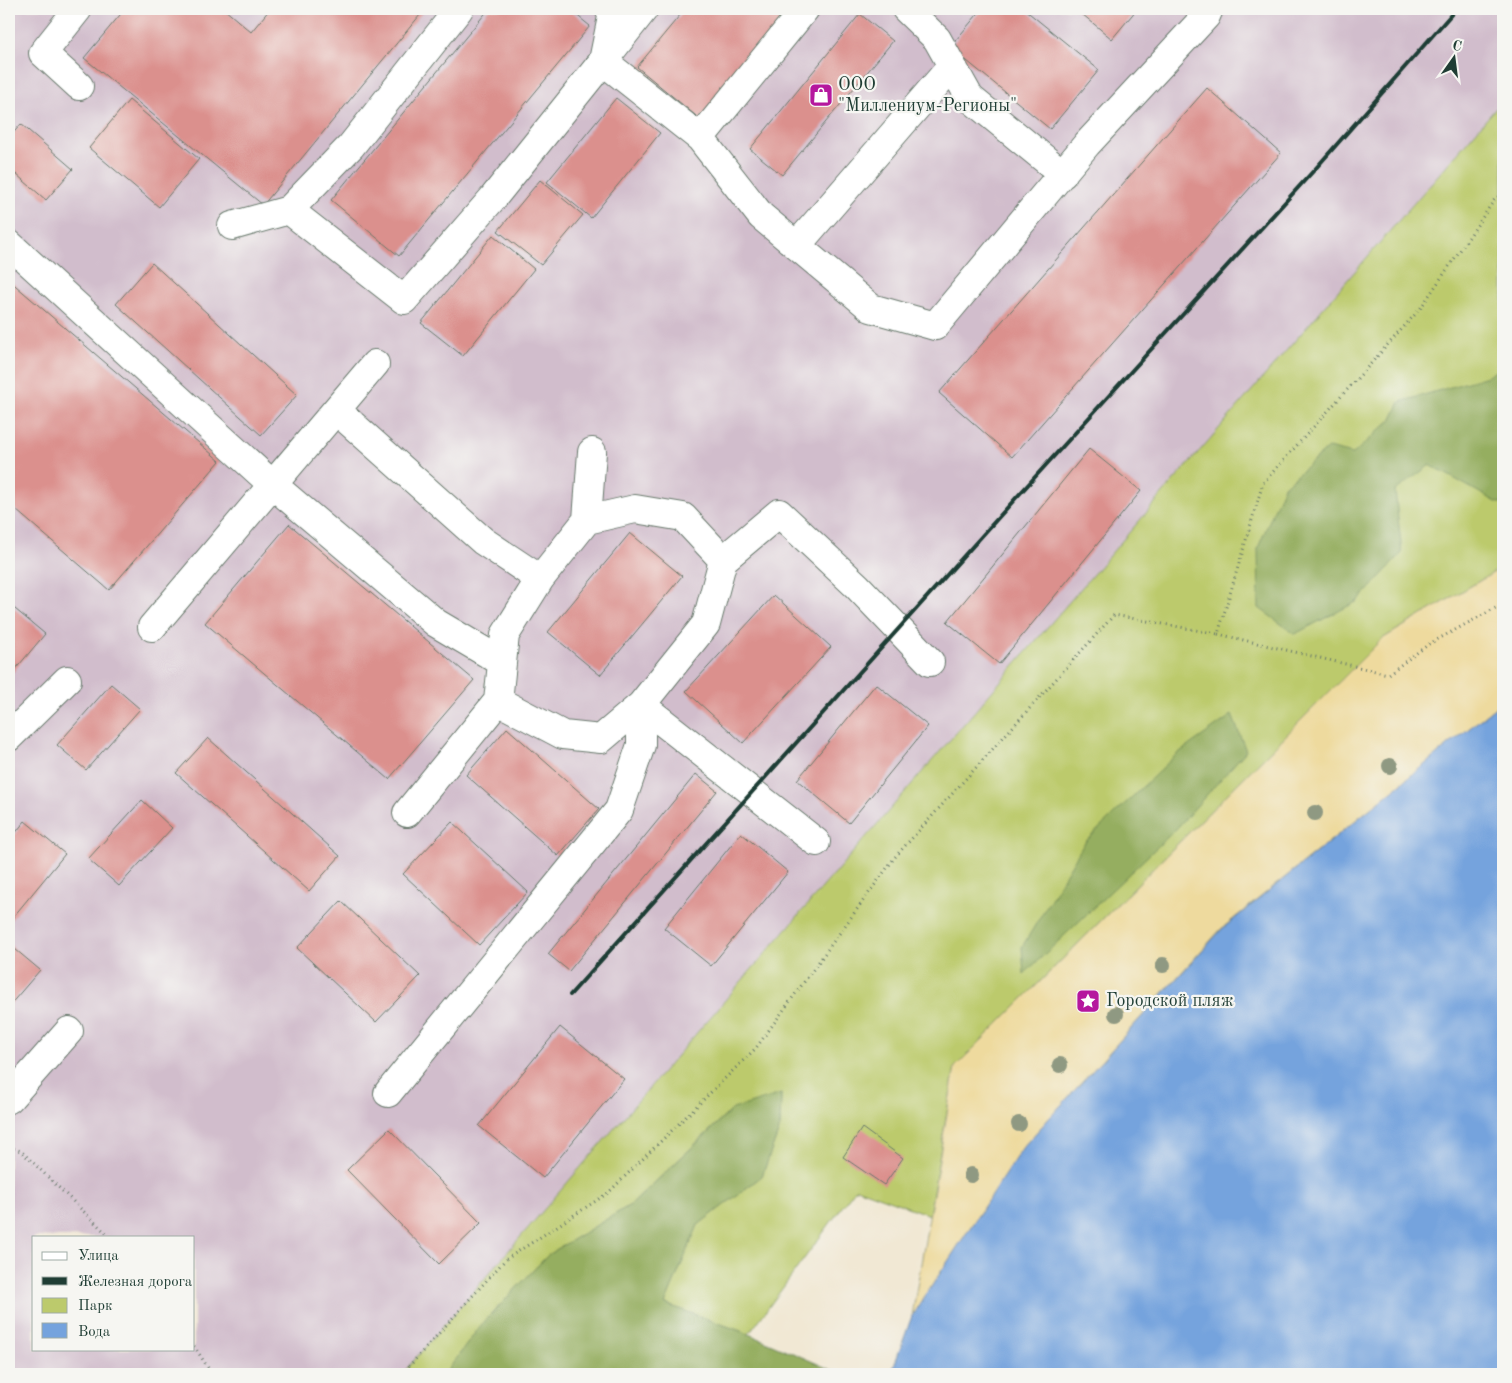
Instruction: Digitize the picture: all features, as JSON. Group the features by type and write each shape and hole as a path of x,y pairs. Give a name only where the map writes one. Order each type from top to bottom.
{"lane":[{"path":"78,9 43,53 79,86"},
{"path":"232,226 289,210 351,146 459,9"},
{"path":"603,61 613,12 609,9"},
{"path":"289,210 404,300 493,198 644,9"},
{"path":"700,138 805,9"},
{"path":"906,9 937,39 970,98 1063,174"},
{"path":"603,61 700,138 762,216 871,308 935,326 1087,144 1206,16 1209,9"},
{"path":"797,245 952,66"},
{"path":"9,244 273,485 436,622 502,662"},
{"path":"152,627 375,364"},
{"path":"336,410 483,542 540,579"},
{"path":"407,813 498,701 506,635 540,579 588,520 592,452"},
{"path":"588,520 635,509 683,517 723,560"},
{"path":"498,701 563,734 601,739 641,706 706,624 723,560 779,513 857,586 930,662"},
{"path":"9,737 67,680"},
{"path":"641,706 816,842"},
{"path":"388,1093 620,810 641,745 641,706"},
{"path":"9,1099 69,1030"}],"path":[{"path":"1218,634 1263,483 1420,309 1495,199 1503,193"},
{"path":"402,1374 505,1260 608,1193 756,1048 895,857 1114,615 1218,634 1388,674 1429,644 1503,604"},
{"path":"9,1147 20,1151 109,1236"},
{"path":"195,1348 212,1374"}],"shaded area":[{"path":"9,9 1503,9 1503,100 402,1374 9,1374"}],"green space":[{"path":"1503,100 1503,567 1382,639 955,1067 929,1215 856,1188 749,1334 665,1304 698,1225 762,1176 780,1127 781,1094 726,1115 632,1204 549,1254 481,1325 445,1374 402,1374"},
{"path":"1503,366 1503,503 1498,503 1430,465 1395,491 1402,553 1358,601 1295,634 1259,608 1258,548 1284,486 1328,448 1353,454 1392,419 1400,402 1488,376"},
{"path":"1232,715 1246,751 1176,829 1024,974 1022,947 1085,842 1177,754"},
{"path":"781,1094 780,1127 762,1176 698,1225 665,1304 749,1334 841,1374 445,1374 481,1325 549,1254 632,1204 733,1109"}],"sand":[{"name":"Городской пляж","path":"1503,567 1503,701 1221,929 1023,1147 912,1316 955,1067 1382,639"}],"water":[{"path":"1503,701 1503,1374 891,1374 912,1316 1023,1147 1222,929"}],"building":[{"path":"125,9 224,9 251,32 270,9 425,9 263,205 84,58"},
{"path":"489,9 569,9 590,26 399,256 331,200"},
{"path":"685,9 792,9 701,120 637,67"},
{"path":"982,9 1024,9 1099,70 1050,129 950,47"},
{"path":"1076,9 1137,9 1112,39"},
{"name":"ООО \"Миллениум-Регионы\"","path":"860,14 893,41 782,175 750,149"},
{"path":"1207,88 1281,153 1012,457 939,393"},
{"path":"616,98 660,133 591,218 547,182"},
{"path":"129,100 199,159 159,207 89,148"},
{"path":"21,124 73,169 46,200 9,168 9,138"},
{"path":"540,180 583,215 541,265 498,231"},
{"path":"493,235 534,269 463,356 421,323"},
{"path":"152,263 297,395 261,435 116,304"},
{"path":"9,280 220,461 109,590 9,504"},
{"path":"1089,449 1141,491 999,664 947,622"},
{"path":"289,524 474,680 389,779 205,623"},
{"path":"630,533 682,576 600,675 548,632"},
{"path":"774,595 831,647 743,743 686,691"},
{"path":"9,604 45,634 9,677"},
{"path":"111,684 140,709 86,770 57,745"},
{"path":"876,684 928,726 849,823 797,780"},
{"path":"507,728 599,809 558,856 466,775"},
{"path":"208,738 340,856 309,891 176,773"},
{"path":"696,774 717,791 569,971 548,954"},
{"path":"142,800 172,828 119,886 88,859"},
{"path":"25,821 65,854 9,922 9,841"},
{"path":"452,822 528,892 479,945 403,874"},
{"path":"741,833 788,872 711,966 664,928"},
{"path":"341,901 420,976 376,1022 297,948"},
{"path":"9,944 40,970 9,1006"},
{"path":"560,1027 624,1079 543,1178 479,1126"},
{"path":"862,1128 903,1158 884,1185 843,1157"},
{"path":"389,1129 481,1223 439,1264 347,1170"}],"railway":[{"path":"570,995 1015,499 1316,168 1456,9"}],"place":[{"name":"ООО \"Миллениум-Регионы\"","path":"821,95"},
{"name":"Городской пляж","path":"1088,1001"}]}
